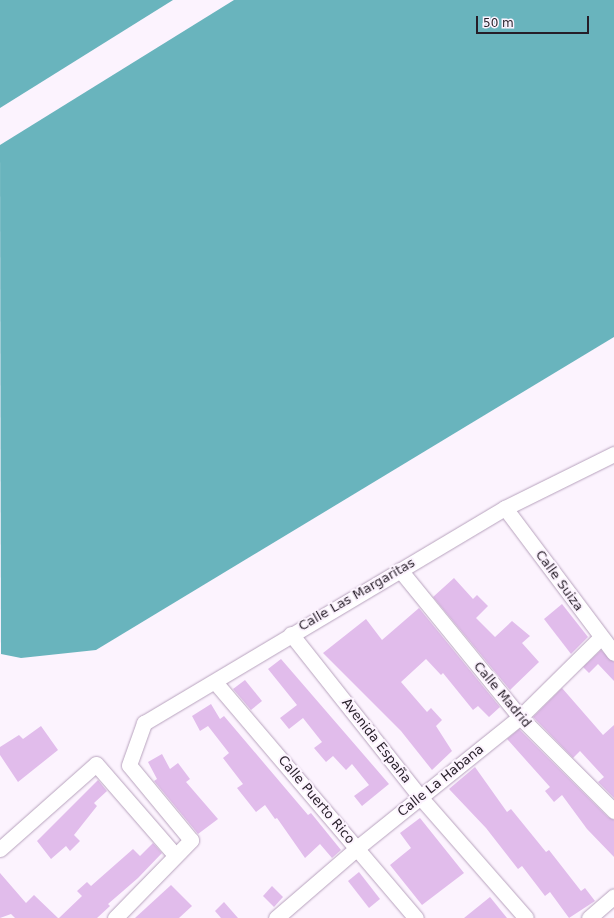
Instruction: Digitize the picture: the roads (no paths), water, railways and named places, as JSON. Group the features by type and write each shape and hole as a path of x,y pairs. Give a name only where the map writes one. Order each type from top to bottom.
{"street":[{"name":"Calle Las Margaritas","path":"174,855 191,840 129,765 144,723 215,682 291,634 505,508 614,454"},
{"name":"Calle Suiza","path":"505,508 600,638 614,653"},
{"name":"Calle Madrid","path":"400,570 520,717 614,811"},
{"name":"Avenida España","path":"291,634 421,798 526,918"},
{"name":"Calle La Habana","path":"276,918 356,848 421,798 520,717 600,638"},
{"name":"Calle Puerto Rico","path":"215,682 416,918"},
{"path":"0,849 96,764 174,855 115,918"},
{"path":"589,918 614,896"}],"water":[{"path":"0,0 173,0 0,108"},
{"path":"234,0 614,0 614,337 96,650 21,658 1,654 0,145"}]}
